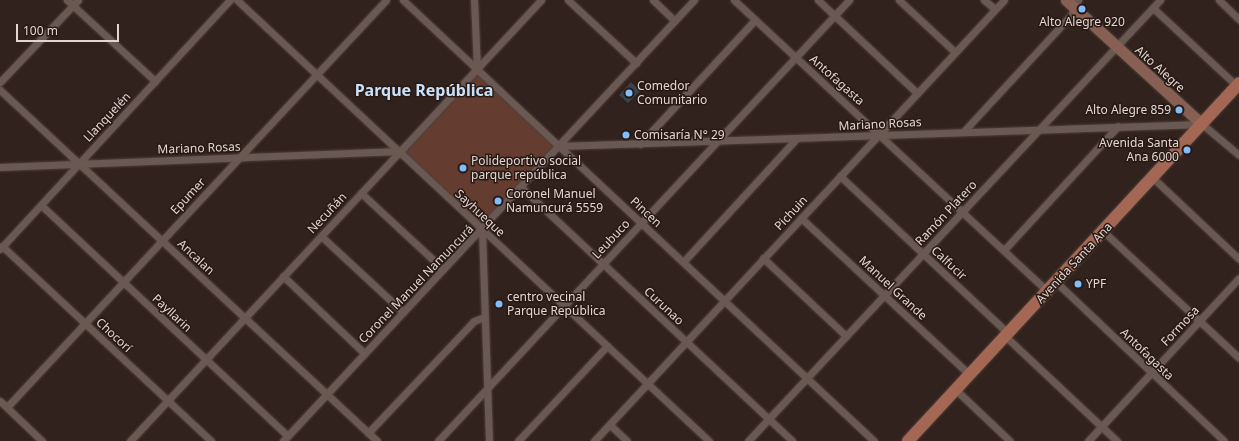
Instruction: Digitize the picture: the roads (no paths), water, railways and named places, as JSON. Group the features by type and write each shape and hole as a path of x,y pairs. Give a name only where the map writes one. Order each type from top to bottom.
{"main road":[{"name":"Alto Alegre","path":"1066,0 1076,4 1116,46 1202,124"},
{"name":"Avenida Santa Ana","path":"908,441 1238,85"}],"street":[{"path":"67,0 76,3 155,81"},
{"name":"Llanquelén","path":"1,247 230,0"},
{"name":"Sayhueque","path":"237,0 709,441"},
{"name":"Epumer","path":"6,407 386,0"},
{"name":"Pincen","path":"403,0 684,261 874,441"},
{"path":"474,0 477,69"},
{"name":"Necuñán","path":"130,441 542,0"},
{"path":"568,0 636,63"},
{"path":"653,0 675,21"},
{"name":"Coronel Manuel Namuncurá","path":"285,438 443,269 522,188 694,0"},
{"name":"Antofagasta","path":"734,0 880,134 1047,291"},
{"path":"818,0 917,93"},
{"name":"Leubuco","path":"438,441 849,0"},
{"path":"899,0 955,52"},
{"path":"984,0 995,10"},
{"name":"Pichuin","path":"594,441 1004,0"},
{"name":"Ramón Platero","path":"748,441 1160,0"},
{"path":"1218,0 1239,19"},
{"path":"0,82 76,3"},
{"path":"964,131 1076,4"},
{"path":"1153,8 1238,85"},
{"path":"640,144 755,20"},
{"name":"Ancalan","path":"0,90 377,441"},
{"name":"Mariano Rosas","path":"559,146 719,140 796,139 1039,128 1202,124"},
{"name":"Alto Alegre","path":"1202,124 1239,155"},
{"path":"1004,250 1118,126"},
{"path":"684,261 796,139"},
{"name":"Mariano Rosas","path":"0,167 400,151"},
{"name":"Calfucir","path":"840,176 923,253 1117,441"},
{"path":"1152,177 1239,259"},
{"name":"Curunao","path":"522,188 792,441"},
{"path":"361,193 443,269"},
{"name":"Payllarin","path":"41,205 206,359 285,438"},
{"name":"Manuel Grande","path":"802,218 970,374"},
{"path":"482,230 489,441"},
{"path":"1103,232 1239,358"},
{"path":"321,236 403,312"},
{"name":"Chocorí","path":"1,247 211,441"},
{"path":"764,258 846,336"},
{"path":"283,276 364,353"},
{"name":"Formosa","path":"1088,441 1239,278"},
{"name":"Antofagasta","path":"1056,282 1224,441"},
{"path":"368,433 474,321 484,317"},
{"path":"518,441 607,346"},
{"path":"956,390 1010,441"},
{"path":"0,401 42,441"},
{"path":"610,425 627,441"}],"place":[{"name":"Alto Alegre 920","path":"1082,9"},
{"name":"Comedor Comunitario","path":"629,93"},
{"name":"Alto Alegre 859","path":"1179,110"},
{"name":"Comisaría N° 29","path":"626,135"},
{"name":"Avenida Santa Ana 6000","path":"1187,150"},
{"name":"Polideportivo social parque república","path":"463,168"},
{"name":"Coronel Manuel Namuncurá 5559","path":"498,201"},
{"name":"YPF","path":"1078,284"},
{"name":"centro vecinal Parque República","path":"499,304"}],"district":[{"name":"Parque República","path":"424,90"}]}
